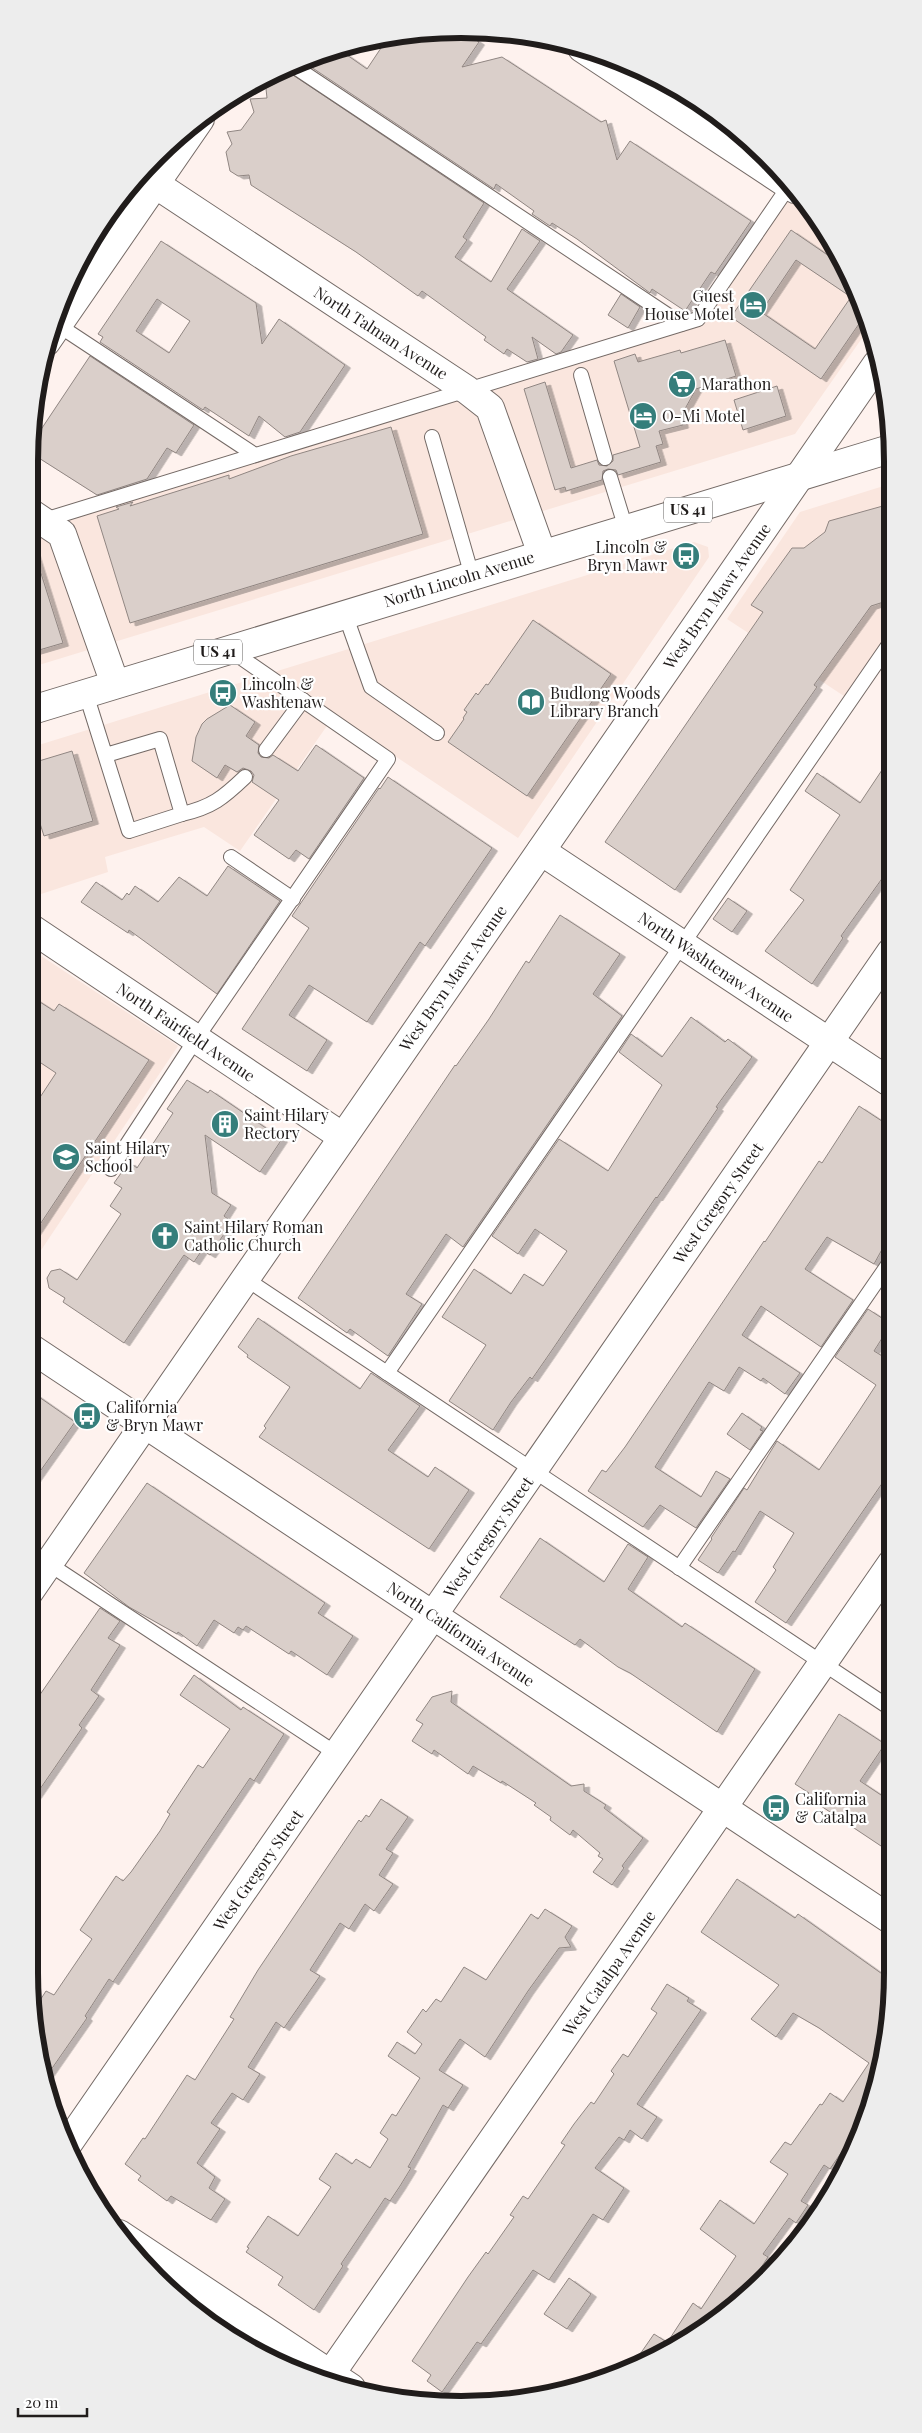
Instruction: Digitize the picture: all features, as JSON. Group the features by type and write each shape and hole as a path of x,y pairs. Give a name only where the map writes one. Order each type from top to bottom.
{"street":[{"path":"605,63 768,170"},
{"path":"67,307 148,179 166,158"},
{"name":"North Talman Avenue","path":"148,179 467,390 490,408 542,554"},
{"name":"West Bryn Mawr Avenue","path":"38,1579 874,369"},
{"name":"North Lincoln Avenue","path":"38,708 884,451"},
{"path":"38,522 62,534 116,684"},
{"name":"North Washtenaw Avenue","path":"541,851 884,1078"},
{"name":"North Fairfield Avenue","path":"38,933 343,1138"},
{"name":"West Gregory Street","path":"72,2138 884,962"},
{"name":"North California Avenue","path":"38,1353 884,1915"},
{"name":"West Catalpa Avenue","path":"339,2377 723,1807 884,1575"},
{"path":"142,2249 320,2371"}],"lane":[{"path":"299,70 681,324"},
{"path":"38,518 255,455 698,319 788,192"},
{"path":"58,332 255,455"},
{"path":"581,375 605,458"},
{"path":"432,437 472,576"},
{"path":"610,477 626,529"},
{"path":"345,614 371,687 437,733"},
{"path":"111,1169 196,1039 388,758 228,649"},
{"path":"387,1373 884,652"},
{"path":"86,694 129,831 182,814 205,809 222,799 245,777"},
{"path":"266,750 303,700"},
{"path":"106,755 160,739 182,814"},
{"path":"231,857 293,899"},
{"path":"679,1568 884,1271"},
{"path":"246,1279 884,1704"},
{"path":"49,1564 337,1754"}],"shaded area":[{"path":"784,193 797,203 828,249 852,299 865,334 795,434 38,665 38,521 697,319"},
{"path":"884,486 884,651 850,700 727,619 800,512"},
{"path":"694,542 708,547 709,557 518,838 392,754 331,720 240,851 204,827 105,857 108,872 38,895 38,745"},
{"name":"Saint Hilary School","path":"38,954 178,1046 38,1255"}],"building":[{"path":"433,38 473,38 479,42 462,67 502,57 601,122 606,120 617,160 630,141 751,221 715,274 711,272 685,311 652,289 650,293 577,239 552,223 550,226 532,214 534,211 496,184 494,189 309,66 345,54 367,69 383,45"},
{"path":"291,74 484,203 463,237 467,240 455,257 491,282 522,229 540,241 507,289 573,335 561,352 556,354 532,337 538,359 527,362 507,349 504,354 484,340 486,337 422,291 418,296 356,252 251,185 249,175 238,176 230,171 226,152 232,144 227,132 241,130 254,112 250,99 267,98 266,85"},
{"name":"Guest House Motel","path":"791,230 833,259 852,299 861,321 821,379 731,317","holes":["796,260 851,297 815,349 761,312"]},
{"path":"161,241 256,303 262,344 279,319 345,365 300,432 285,437 259,416 249,436 205,407 203,410 100,342 103,337 98,334","holes":["157,299 190,321 169,353 136,331"]},
{"path":"621,294 640,307 628,328 608,315"},
{"path":"725,340 736,376 696,389 681,416 683,425 659,431 663,444 656,446 661,462 618,475 616,470 608,469 603,471 602,480 566,491 565,487 555,490 524,389 545,382 571,468 597,460 599,465 607,466 613,461 613,455 640,447 614,361 635,354 638,362 680,350 681,353"},
{"path":"90,356 194,425 176,453 167,448 147,479 97,495 38,457 38,434"},
{"name":"Marathon","path":"777,386 786,416 743,430 734,400"},
{"path":"391,427 423,534 130,623 97,516 119,509 116,507 133,502 130,506 229,475 229,479 291,456"},
{"path":"884,506 884,602 871,606 814,685 817,687 675,890 605,842 763,612 751,605 792,548 804,548 825,532 829,521"},
{"path":"38,564 63,643 38,650"},
{"name":"Budlong Woods Library Branch","path":"533,620 611,674 527,796 448,742 464,719 467,712 464,710 476,693 478,695 486,684 488,685"},
{"path":"230,705 255,722 246,736 259,745 258,753 261,757 269,758 273,755 298,771 316,745 364,778 309,859 296,850 289,859 254,835 279,800 252,782 254,775 251,771 243,768 237,772 225,765 217,778 192,761 196,737 202,724"},
{"path":"72,751 93,821 44,836 38,817 38,761"},
{"path":"884,767 884,876 841,936 843,938 812,984 765,951 804,900 790,890 840,815 805,791 817,773 860,803"},
{"path":"388,777 492,848 425,946 420,942 367,1022 309,985 289,1015 327,1040 307,1071 242,1029 309,928 292,916"},
{"path":"228,866 280,901 217,994 129,930 128,933 81,902 96,882 122,900 127,893 129,895 135,886 158,902 179,877 207,896"},
{"path":"728,898 747,911 732,932 713,919"},
{"path":"560,915 620,954 593,994 622,1016 463,1247 446,1234 406,1294 422,1304 388,1356 350,1329 347,1333 298,1298 455,1065 489,1019 526,961 529,963"},
{"path":"38,1001 54,1011 59,1004 149,1060 38,1227 38,1100 56,1073 38,1061"},
{"path":"691,1017 725,1042 728,1039 752,1057 716,1107 718,1108 532,1379 530,1377 493,1430 449,1401 486,1345 442,1317 474,1269 511,1294 524,1274 543,1286 567,1251 535,1229 518,1254 492,1236 559,1139 608,1171 662,1085 619,1052 631,1034 662,1057"},
{"name":"Saint Hilary Roman Catholic Church","path":"187,1080 208,1093 210,1090 282,1139 260,1172 205,1135 212,1193 231,1205 224,1216 232,1222 210,1255 202,1250 194,1262 184,1255 124,1343 63,1302 65,1298 49,1288 47,1278 51,1271 60,1269 77,1280 121,1214 110,1206 122,1188 114,1183 129,1162 137,1168 173,1113 167,1109"},
{"path":"859,1106 884,1122 884,1246 874,1264 827,1237 805,1269 853,1300 821,1347 761,1306 742,1335 800,1373 785,1394 763,1378 761,1381 739,1367 724,1391 709,1382 655,1467 701,1497 716,1471 730,1479 696,1528 660,1505 643,1527 588,1491 602,1470 606,1472 625,1447 819,1161 822,1163"},
{"path":"868,1309 884,1319 884,1335 874,1351 884,1357 884,1481 786,1623 755,1602 776,1570 773,1567 794,1533 760,1511 735,1552 733,1551 718,1573 698,1560 744,1488 747,1490 777,1441 819,1470 859,1411 876,1385 835,1357"},
{"path":"258,1318 360,1389 371,1373 420,1406 388,1450 428,1477 435,1467 469,1490 429,1549 259,1437 266,1428 264,1426 290,1387 247,1357 248,1355 238,1347"},
{"path":"38,1396 75,1422 38,1474"},
{"path":"742,1413 762,1427 760,1430 763,1431 750,1450 727,1434"},
{"path":"147,1483 325,1603 318,1613 353,1636 327,1675 291,1651 289,1654 246,1626 243,1630 238,1627 234,1633 214,1620 197,1646 178,1632 177,1634 129,1607 84,1573"},
{"path":"540,1538 604,1582 628,1544 648,1557 628,1589 682,1627 685,1623 755,1669 717,1732 630,1673 618,1667 580,1639 575,1645 500,1597"},
{"path":"100,1608 120,1621 108,1638 120,1645 91,1690 99,1696 79,1725 82,1728 38,1792 39,1696"},
{"path":"194,1675 241,1710 243,1707 284,1734 254,1781 250,1778 113,1982 109,1979 85,2016 87,2018 50,2072 38,2003 46,1991 54,1995 92,1939 80,1930 116,1876 123,1881 131,1872 160,1831 170,1814 167,1812 198,1765 203,1768 230,1729 180,1695"},
{"path":"452,1691 451,1702 571,1786 584,1784 584,1791 606,1805 604,1808 643,1838 622,1866 624,1868 612,1885 593,1872 603,1859 598,1856 600,1853 573,1830 570,1835 550,1820 551,1817 534,1805 536,1803 502,1781 501,1783 473,1766 468,1774 434,1750 432,1754 412,1741 423,1724 416,1720 432,1697"},
{"path":"839,1714 884,1743 860,1781 884,1797 884,1848 806,1796 809,1793 795,1784"},
{"path":"381,1799 408,1817 386,1849 393,1853 379,1875 393,1884 374,1911 365,1904 349,1929 340,1923 310,1970 320,1976 284,2028 276,2022 248,2067 260,2074 243,2100 232,2093 211,2123 220,2129 197,2163 215,2177 209,2188 225,2199 211,2220 171,2196 167,2201 138,2180 141,2176 125,2164 143,2138 145,2139 187,2075 195,2080 234,2019 230,2017 258,1970 359,1820 361,1822 366,1815 369,1817"},
{"path":"737,1879 795,1918 798,1914 884,1975 884,2000 881,2027 870,2082 848,2142 830,2169 824,2165 801,2201 808,2205 796,2223 789,2218 763,2254 768,2257 757,2274 719,2308 668,2342 693,2303 701,2309 736,2256 700,2229 720,2200 754,2224 788,2174 770,2162 785,2142 791,2145 830,2093 843,2102 869,2063 819,2028 793,2013 776,2037 751,2019 779,1985 701,1932"},
{"path":"545,1909 572,1926 565,1937 571,1947 559,1948 485,2057 460,2039 439,2070 463,2085 448,2108 443,2105 408,2167 411,2168 400,2186 390,2201 385,2198 341,2264 343,2266 314,2310 278,2285 283,2277 246,2252 249,2248 247,2247 268,2216 298,2236 331,2187 319,2179 336,2153 352,2164 356,2159 370,2168 388,2139 380,2133 392,2114 396,2116 420,2078 388,2056 397,2042 415,2054 422,2044 407,2032 423,2009 426,2012 436,1999 441,2002 464,1967 486,1980 531,1914 538,1919"},
{"path":"667,1984 689,1998 687,2001 701,2010 637,2104 657,2117 642,2139 630,2130 624,2140 619,2137 595,2168 624,2188 603,2220 593,2214 549,2280 533,2270 481,2344 477,2342 442,2392 427,2381 431,2375 412,2361 468,2277 486,2252 488,2254 514,2217 510,2215 523,2196 528,2199 565,2145 561,2143 574,2124 591,2102 594,2104 614,2074 611,2071 623,2054 628,2057 657,2013 651,2009"},
{"path":"569,2278 591,2294 567,2329 544,2314"},
{"path":"654,2334 665,2341 665,2343 639,2356"}],"place":[{"name":"Guest House Motel","path":"753,305"},
{"name":"Marathon","path":"682,384"},
{"name":"O-Mi Motel","path":"643,416"},
{"name":"Lincoln & Bryn Mawr","path":"686,556"},
{"name":"Lincoln & Washtenaw","path":"223,693"},
{"name":"Budlong Woods Library Branch","path":"531,702"},
{"name":"Saint Hilary Rectory","path":"225,1124"},
{"name":"Saint Hilary School","path":"66,1157"},
{"name":"Saint Hilary Roman Catholic Church","path":"165,1236"},
{"name":"California & Bryn Mawr","path":"87,1416"},
{"name":"California & Catalpa","path":"776,1808"}]}
